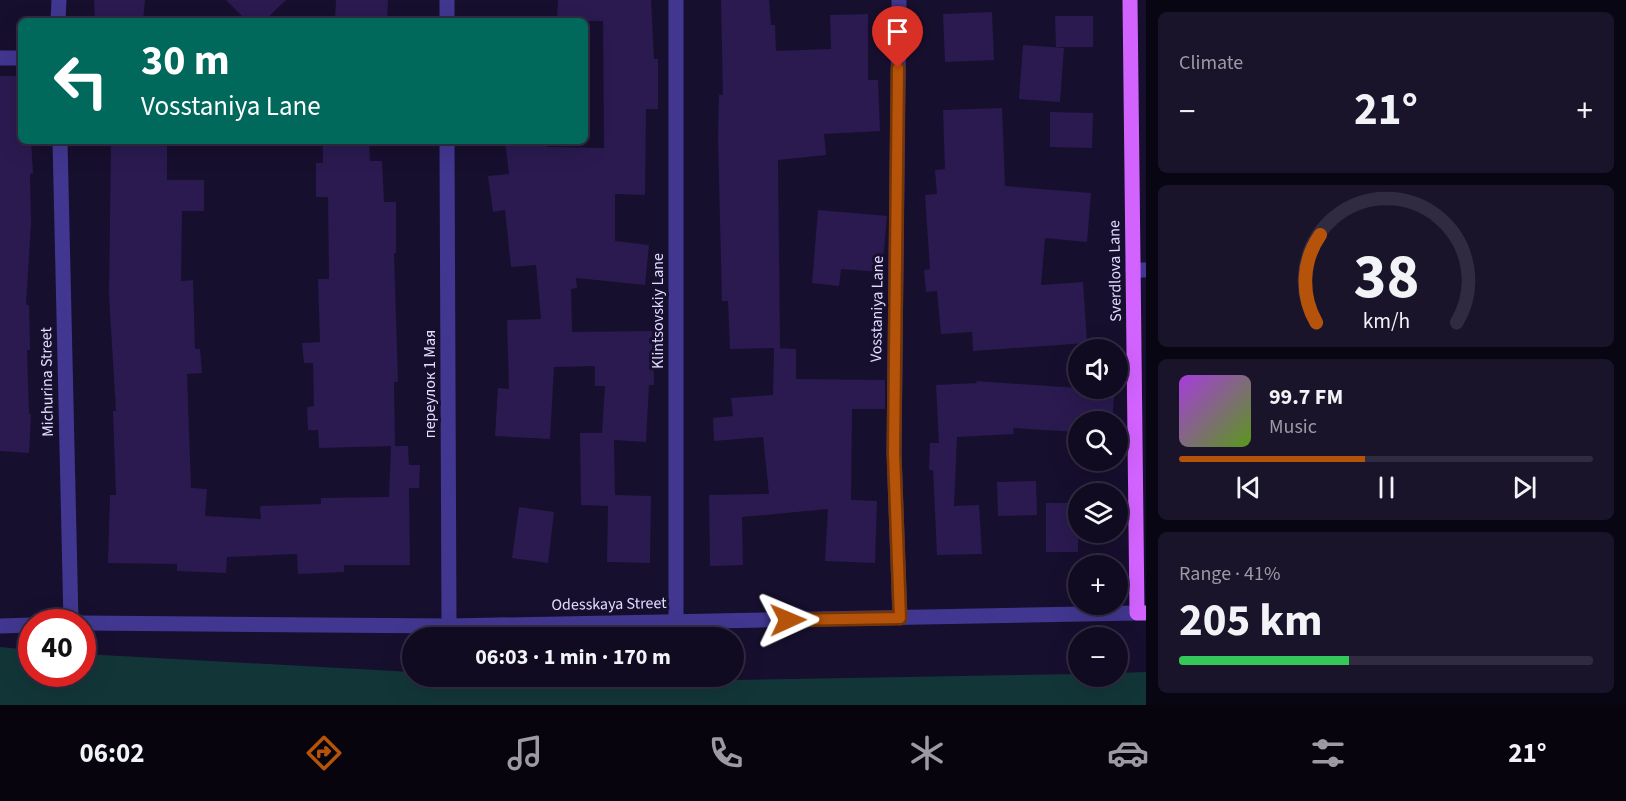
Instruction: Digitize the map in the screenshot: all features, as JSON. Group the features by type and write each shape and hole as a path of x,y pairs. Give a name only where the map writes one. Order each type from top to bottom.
{"main road":[{"name":"Sverdlova Lane","path":"1130,0 1139,270 1142,613"}],"street":[{"path":"58,0 58,18"},
{"path":"447,0 447,18"},
{"name":"Klintsovskiy Lane","path":"676,0 676,621"},
{"name":"Vosstaniya Lane","path":"899,0 894,453 900,618"},
{"path":"0,58 18,58"},
{"name":"Michurina Street","path":"60,144 71,609"},
{"name":"переулок 1 Мая","path":"447,144 449,626"},
{"name":"Odesskaya Street","path":"96,623 449,626 1142,613"},
{"path":"0,626 18,625"}],"green space":[{"path":"0,647 18,649 18,687 96,687 96,655 402,671 402,687 744,687 744,680 1068,674 1068,687 1128,687 1128,673 1146,672 1146,705 0,705"}],"building":[{"path":"94,0 145,0 143,18 95,18"},
{"path":"226,0 286,0 267,18 244,18"},
{"path":"336,0 388,0 387,18 335,18"},
{"path":"558,0 651,0 654,59 658,59 658,109 646,109 645,195 615,194 615,241 649,245 645,285 576,278 577,288 571,289 572,332 653,331 654,385 649,385 646,442 614,440 615,495 651,496 650,563 607,562 608,506 581,505 580,433 602,433 605,386 595,386 595,366 554,367 550,439 495,436 498,388 509,389 507,320 541,319 536,265 511,267 505,210 493,212 488,176 509,174 505,144 604,148 603,21 588,21 588,18 557,18"},
{"path":"721,0 769,0 771,25 775,25 776,51 831,49 830,15 868,14 868,80 878,80 880,131 824,134 826,155 778,160 780,348 776,348 796,349 796,379 885,380 885,409 852,409 851,500 877,501 875,563 825,561 828,509 742,517 743,565 710,566 709,495 769,494 763,437 714,441 713,418 733,416 731,398 773,395 774,348 730,349 728,301 722,301 718,137 719,95 723,95"},
{"path":"992,12 994,60 945,62 943,14"},
{"path":"1055,16 1093,16 1093,47 1056,47"},
{"path":"1023,45 1064,48 1060,102 1019,99"},
{"path":"0,76 18,76 18,144 31,144 33,173 30,174 31,223 26,305 29,305 30,350 27,350 29,414 31,414 29,453 0,451"},
{"path":"1002,108 1005,186 1091,193 1087,242 1045,238 1041,285 1083,282 1087,339 1068,339 1068,344 973,351 972,332 941,334 937,291 926,292 924,270 930,269 925,195 937,194 935,170 945,169 943,110"},
{"path":"1050,112 1093,113 1092,148 1050,147"},
{"path":"111,144 167,144 167,180 204,180 204,211 182,211 181,281 193,280 195,349 200,349 202,373 187,374 191,488 207,489 205,516 261,519 260,506 321,504 321,498 389,497 391,446 319,448 318,430 308,430 307,407 314,406 313,363 304,363 302,343 320,342 318,279 329,279 328,197 316,197 316,163 323,163 323,144 369,144 370,161 382,161 384,202 396,202 396,253 394,253 398,382 394,382 395,446 408,446 409,465 420,465 419,488 409,488 410,565 344,565 344,572 298,574 297,554 227,557 226,573 177,571 177,564 108,563 110,495 116,495 113,411 116,411 109,296"},
{"path":"818,210 887,216 882,272 841,269 839,286 812,283"},
{"path":"976,381 1068,387 1068,399 1114,399 1113,411 1068,411 1068,431 1013,428 1014,434 957,437 954,506 979,505 982,554 937,555 933,470 929,470 930,443 939,443 936,385 977,383"},
{"path":"1036,481 1037,515 998,516 997,482"},
{"path":"1046,503 1068,503 1068,543 1078,543 1078,552 1046,552"},
{"path":"519,507 554,512 548,563 512,558"}],"route":[{"path":"788,620 900,618 894,453 898,68"}]}
